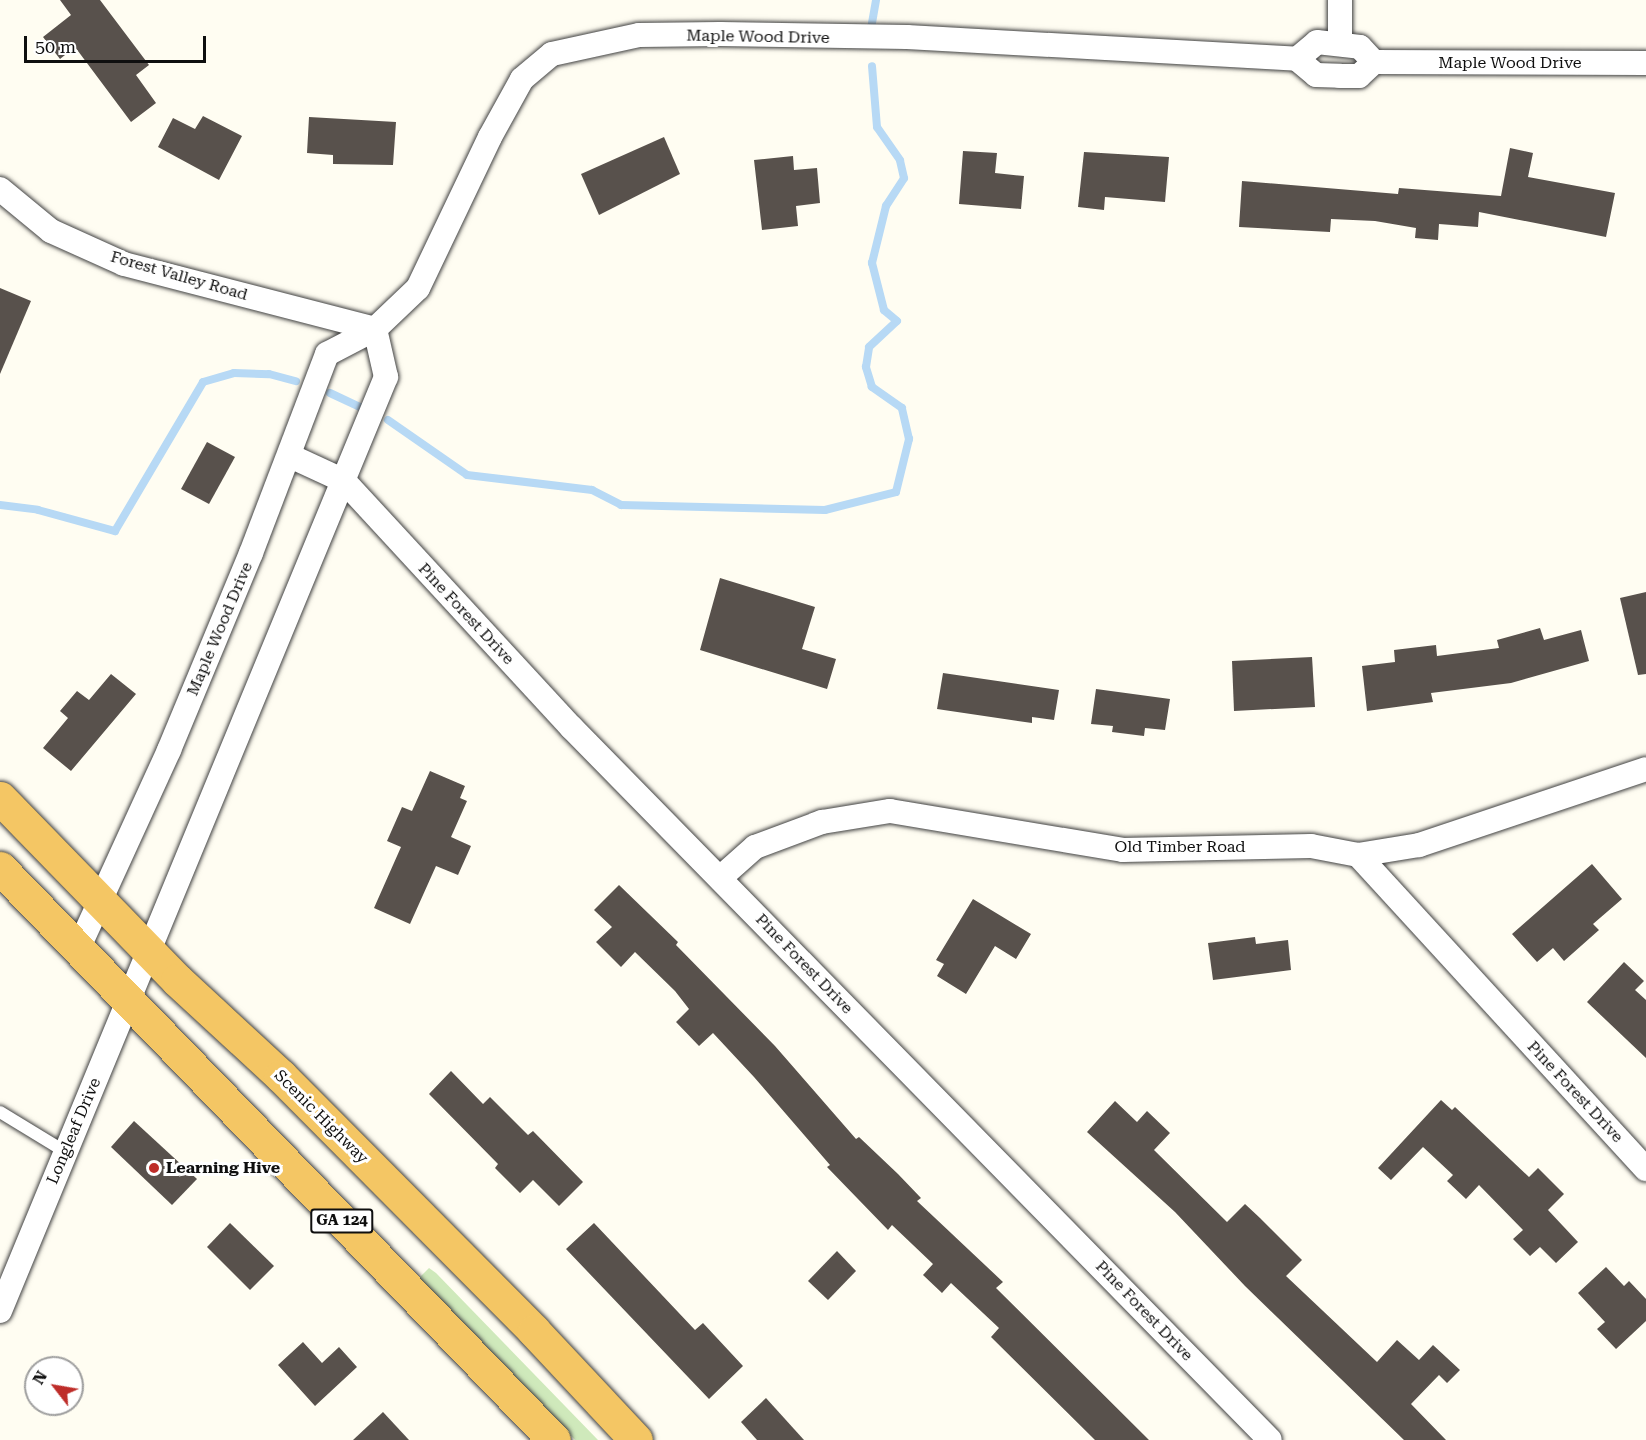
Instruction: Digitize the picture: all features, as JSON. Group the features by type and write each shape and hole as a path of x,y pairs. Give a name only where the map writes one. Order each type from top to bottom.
{"highway":[{"name":"Scenic Highway","path":"0,798 149,952 290,1085 636,1440"},
{"name":"GA 124","path":"0,868 554,1440"}],"street":[{"path":"1340,0 1340,43"},
{"name":"Maple Wood Drive","path":"78,949 178,729 290,456 327,354 375,329 418,288 456,204 522,79 552,54 639,35 720,34 907,37 1297,59 1316,75 1340,76 1359,76 1374,62 1646,63"},
{"path":"1297,59 1317,42 1360,47 1374,62"},
{"name":"Forest Valley Road","path":"0,189 51,231 124,264 375,329"},
{"path":"149,952 386,377 375,329"},
{"path":"290,456 344,481"},
{"name":"Pine Forest Drive","path":"344,481 571,726 1270,1440"},
{"name":"Old Timber Road","path":"720,878 755,847 822,822 890,811 1123,850 1311,846 1358,855 1419,845 1646,769"},
{"name":"Pine Forest Drive","path":"1358,855 1646,1169"},
{"name":"Longleaf Drive","path":"0,1311 64,1151 130,1003 149,952"}],"lane":[{"path":"0,1112 64,1151"}],"green space":[{"path":"429,1268 598,1440 575,1440 418,1279"}],"building":[{"path":"60,0 100,0 149,65 136,75 156,103 131,122 75,47 60,59 43,37 71,15"},
{"path":"203,116 242,136 219,180 158,147 173,118 195,129"},
{"path":"309,117 396,122 393,165 333,164 333,155 307,153"},
{"path":"664,137 680,174 599,215 581,174"},
{"path":"1510,148 1533,153 1528,177 1615,193 1606,237 1479,212 1478,227 1439,224 1438,240 1415,238 1416,228 1375,221 1331,219 1330,232 1239,227 1242,181 1398,194 1399,188 1501,196"},
{"path":"963,151 997,153 995,173 1024,176 1021,209 959,204"},
{"path":"1084,152 1169,157 1165,202 1105,197 1104,210 1078,207"},
{"path":"793,156 794,170 817,168 820,203 796,206 798,226 762,230 754,160"},
{"path":"0,288 31,301 0,374"},
{"path":"207,442 235,457 209,504 181,489"},
{"path":"720,578 815,607 802,649 836,659 827,689 700,650"},
{"path":"1646,592 1646,674 1638,675 1620,598"},
{"path":"1540,628 1544,640 1581,630 1589,661 1511,683 1431,693 1433,702 1367,711 1362,666 1395,662 1394,650 1436,645 1437,656 1499,648 1497,640"},
{"path":"1312,657 1315,707 1234,711 1232,661"},
{"path":"943,673 1059,690 1054,720 1032,717 1032,723 937,709"},
{"path":"111,674 136,694 71,771 43,748 68,718 60,711 77,691 89,700"},
{"path":"1096,689 1170,699 1165,730 1145,728 1144,736 1112,732 1113,726 1091,724"},
{"path":"430,771 465,786 460,798 467,801 451,837 471,846 458,875 436,866 410,924 374,908 401,847 387,841 402,807 412,811"},
{"path":"1592,864 1622,899 1593,924 1599,930 1564,961 1553,948 1537,962 1512,934"},
{"path":"619,885 678,942 676,945 775,1046 856,1139 859,1137 898,1174 921,1198 917,1201 1003,1282 996,1288 1149,1440 1095,1440 991,1337 999,1328 951,1283 942,1293 923,1275 933,1264 892,1225 888,1230 827,1167 830,1165 713,1033 699,1046 676,1022 689,1009 675,991 635,952 621,967 596,942 612,927 594,910"},
{"path":"973,899 1031,934 1016,959 995,946 966,994 937,976 944,964 936,960"},
{"path":"1255,937 1256,944 1288,940 1291,970 1213,980 1208,943"},
{"path":"1624,962 1644,981 1635,990 1646,1000 1646,1058 1587,1002"},
{"path":"451,1071 483,1104 490,1097 528,1135 533,1131 583,1182 559,1206 533,1180 520,1193 495,1168 498,1164 429,1094"},
{"path":"1441,1100 1452,1110 1455,1107 1529,1177 1538,1168 1564,1194 1548,1210 1578,1242 1556,1263 1540,1247 1530,1256 1513,1239 1523,1230 1479,1185 1466,1199 1447,1181 1453,1175 1423,1147 1391,1180 1378,1168"},
{"path":"1115,1101 1137,1122 1147,1111 1170,1133 1154,1150 1227,1222 1245,1204 1260,1218 1302,1260 1286,1276 1377,1362 1397,1340 1419,1360 1433,1345 1460,1370 1447,1383 1439,1375 1411,1404 1446,1440 1404,1440 1245,1286 1175,1212 1087,1132"},
{"name":"Learning Hive","path":"134,1121 197,1179 172,1205 111,1147"},
{"path":"230,1223 274,1266 250,1290 207,1247"},
{"path":"594,1223 695,1330 703,1323 743,1366 709,1399 566,1249"},
{"path":"837,1251 856,1271 828,1300 808,1281"},
{"path":"1606,1267 1624,1286 1629,1281 1646,1299 1646,1321 1616,1349 1597,1329 1605,1322 1578,1293"},
{"path":"303,1342 322,1363 339,1347 357,1367 315,1406 278,1365"},
{"path":"766,1398 804,1440 757,1440 741,1422"},
{"path":"383,1412 409,1440 353,1440"}],"waterway":[{"path":"872,23 876,0"},
{"path":"388,420 467,475 592,490 621,505 825,510 896,492 909,439 902,408 872,387 866,367 869,347 897,321 884,310 872,263 886,206 904,178 900,160 877,127 872,66"},
{"path":"0,505 38,510 115,531 203,382 234,373 269,374 296,381"},
{"path":"330,393 362,408"}],"place":[{"name":"Learning Hive","path":"154,1168"}]}
